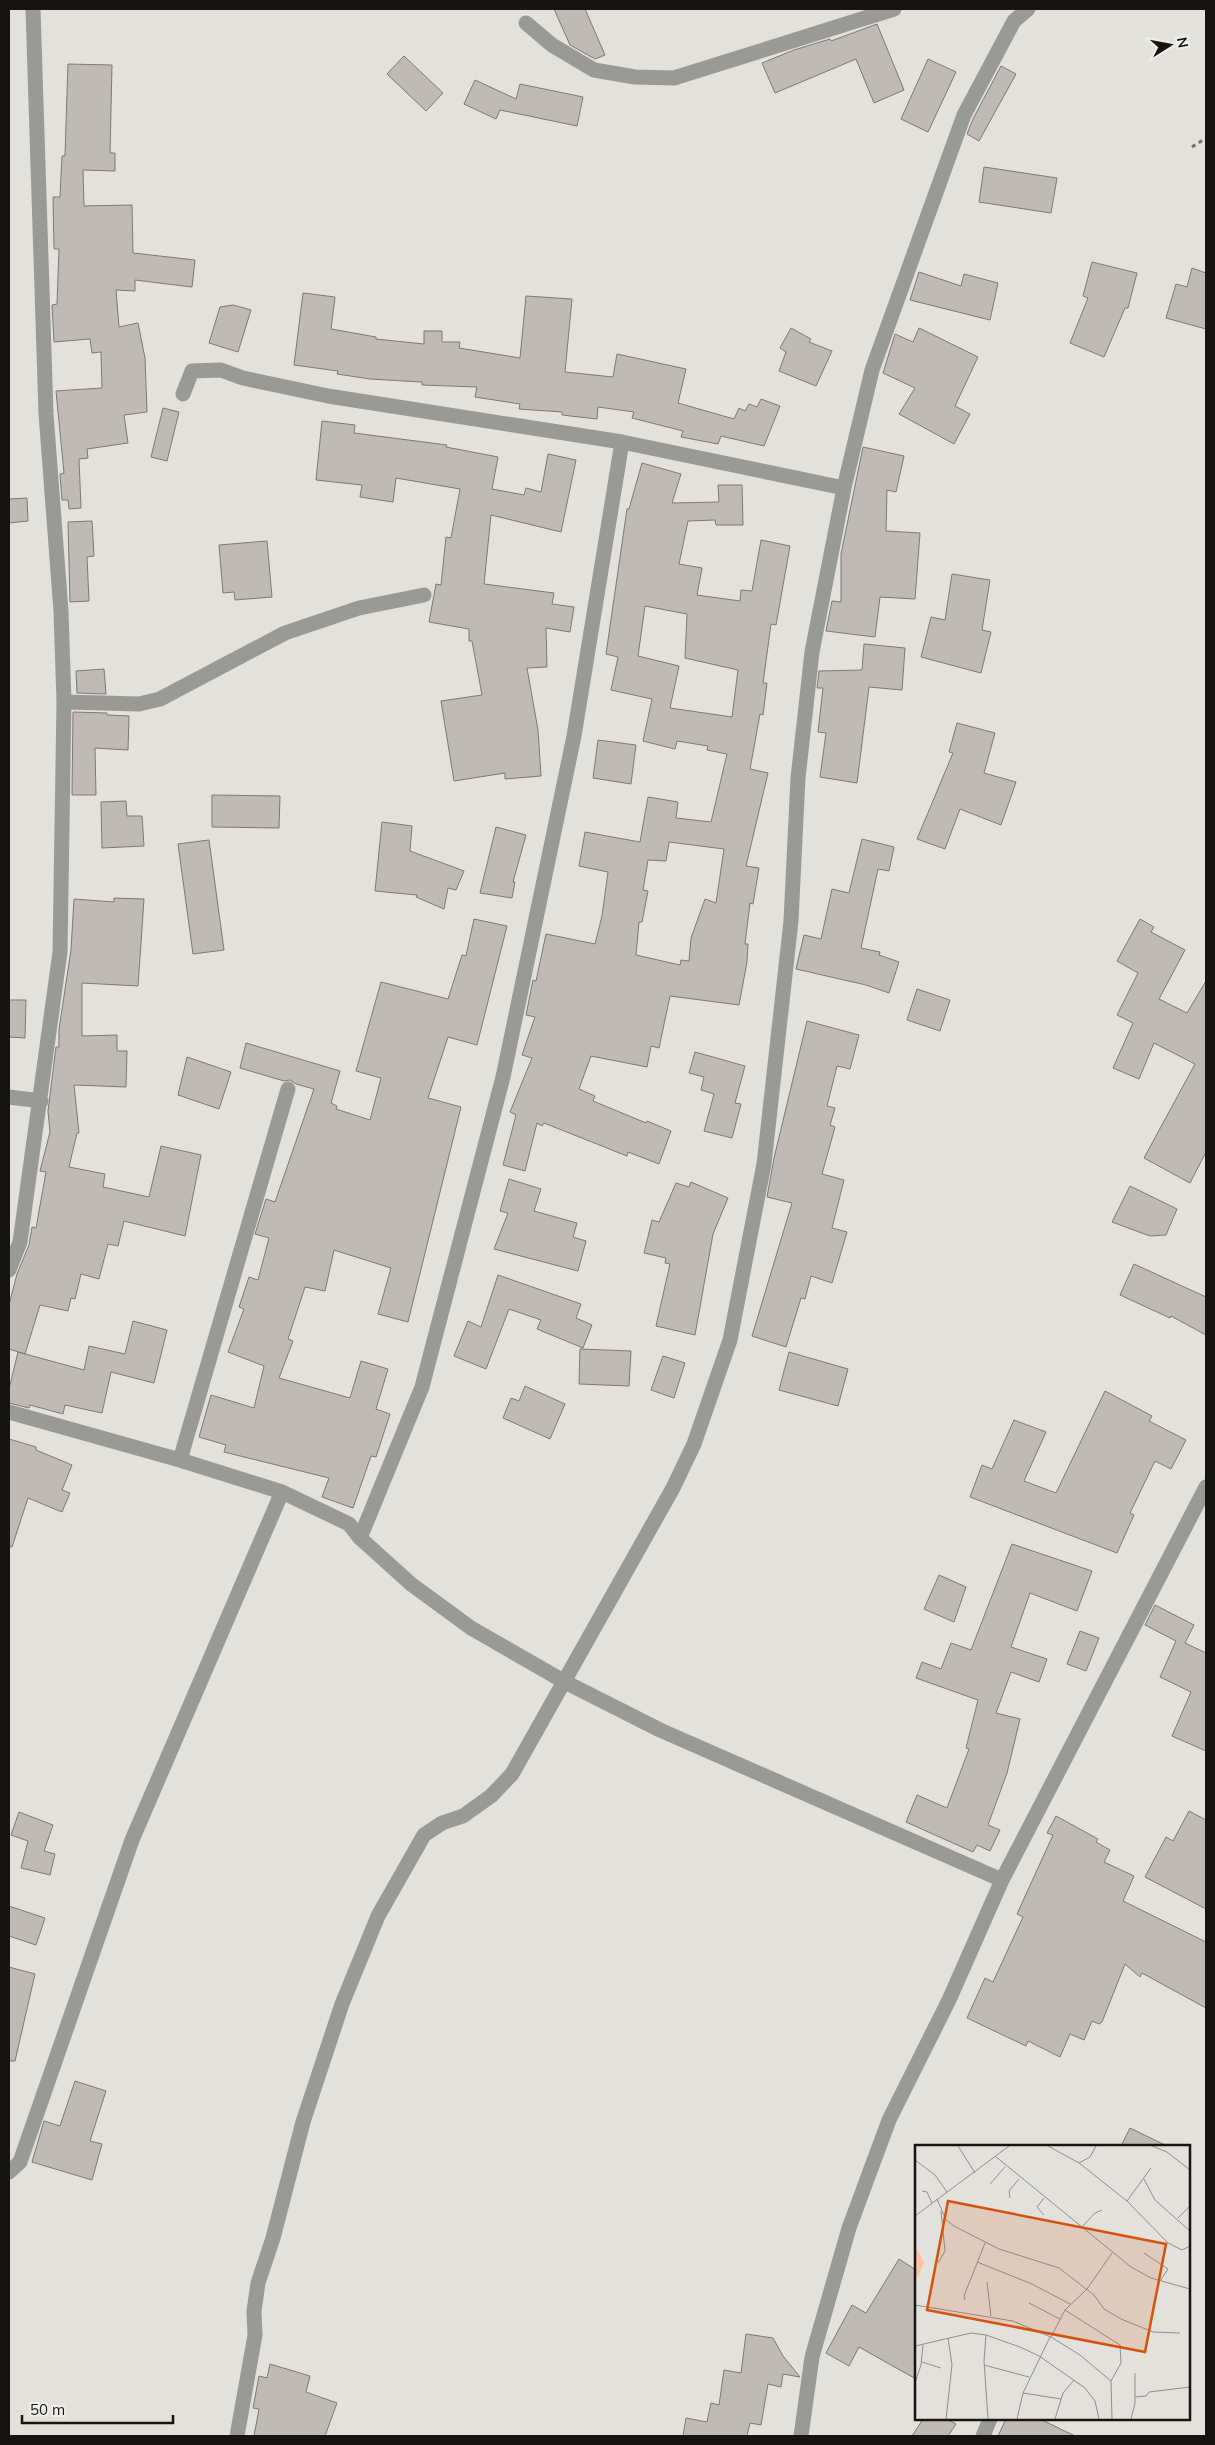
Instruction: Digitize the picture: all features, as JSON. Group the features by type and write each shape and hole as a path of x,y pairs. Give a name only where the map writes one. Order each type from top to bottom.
{"street":[{"path":"9,1270 20,1242 41,1101 60,952 64,702 61,611 46,414 33,9"},
{"path":"526,23 552,45 594,70 635,77 674,78 894,9"},
{"path":"237,2436 255,2335 254,2311 258,2284 273,2238 303,2122 339,2013 378,1916 424,1835 442,1822 463,1816 491,1796 512,1774 673,1488 694,1444 730,1340 764,1164 792,921 798,778 812,652 844,488 872,370 964,114 1014,21 1028,9"},
{"path":"183,394 192,371 221,370 243,378 328,396 622,442 844,488"},
{"path":"360,1538 422,1386 503,1077 574,736 622,442"},
{"path":"64,702 139,704 160,700 285,633 359,608 424,595"},
{"path":"180,1460 288,1089"},
{"path":"9,1097 41,1101"},
{"path":"9,1412 180,1460 282,1492 350,1524 360,1538 411,1584 471,1628 565,1682 660,1730 1002,1880"},
{"path":"9,2172 20,2162 132,1840 282,1492"},
{"path":"801,2436 812,2357 849,2228 890,2120 949,2000 1002,1880 1205,1492"},
{"path":"983,2436 990,2420"}],"path":[{"path":"1192,147 1206,138"}],"building":[{"path":"554,9 585,9 605,55 595,59 570,45"},
{"path":"877,24 904,90 874,103 856,59 775,93 762,63 794,50 830,39 831,41"},
{"path":"404,56 443,93 426,111 387,74"},
{"path":"928,59 956,72 928,132 901,119"},
{"path":"68,64 112,65 110,153 115,153 115,171 83,170 84,206 132,205 133,253 195,260 192,287 135,280 135,291 116,290 119,327 138,323 145,358 147,412 124,415 128,443 87,449 88,458 79,459 81,508 69,509 68,500 62,500 60,474 64,473 56,391 102,388 101,352 92,353 90,339 54,342 52,305 57,304 59,249 54,249 53,197 60,197 62,156 65,156"},
{"path":"1001,66 1016,74 979,141 967,134"},
{"path":"475,80 516,99 520,84 583,97 577,126 500,110 496,119 464,104"},
{"path":"984,167 1057,178 1051,213 979,202"},
{"path":"1092,262 1137,273 1128,308 1125,308 1104,357 1070,343 1088,298 1083,296"},
{"path":"1192,268 1206,273 1206,329 1166,318 1176,284 1187,287"},
{"path":"919,272 961,286 964,274 998,283 990,320 910,300"},
{"path":"303,293 335,297 331,329 376,337 376,339 424,344 424,331 442,331 442,342 460,342 459,348 520,358 526,296 572,299 565,372 613,377 617,354 686,369 678,403 734,419 739,408 745,411 749,404 757,407 761,399 780,406 764,446 721,436 718,444 681,437 683,431 632,418 634,412 598,407 597,419 562,415 562,412 519,409 520,404 475,397 477,387 422,385 422,382 370,379 337,374 338,371 294,365"},
{"path":"233,305 251,310 238,352 209,343 220,307"},
{"path":"791,328 811,339 809,342 832,351 816,386 779,371 786,352 780,348"},
{"path":"919,328 978,357 955,406 970,414 954,444 899,414 915,388 883,373 895,334 913,342"},
{"path":"163,408 179,412 167,461 151,457"},
{"path":"322,421 355,425 354,433 447,445 446,447 498,457 492,489 524,495 526,488 541,492 548,454 576,460 561,532 491,515 484,584 554,593 552,604 574,607 570,632 546,628 547,667 527,668 538,730 541,776 505,779 505,773 454,781 441,701 482,695 472,641 469,641 469,629 429,622 436,584 441,585 446,537 451,538 460,489 396,478 393,502 360,497 362,485 316,480"},
{"path":"863,447 904,456 896,492 887,490 886,531 920,533 915,599 880,597 875,637 826,631 832,601 841,602 841,554"},
{"path":"642,463 681,474 672,503 719,502 718,485 742,485 743,525 716,525 715,520 688,521 679,564 702,568 697,595 740,601 741,590 752,591 761,540 790,546 776,625 771,624 763,683 767,683 763,715 760,714 750,769 768,773 746,866 759,868 753,904 750,903 745,944 748,944 747,962 739,1005 670,996 659,1048 651,1046 647,1067 591,1056 579,1089 595,1096 593,1101 646,1123 647,1121 671,1131 659,1164 628,1152 627,1156 544,1123 542,1126 537,1123 525,1171 503,1165 516,1115 510,1112 532,1058 522,1055 535,1017 526,1015 533,980 536,981 546,934 595,944 602,916 608,872 579,866 585,832 640,842 648,797 678,802 676,818 711,822 727,754 707,750 708,746 677,741 675,749 643,741 652,699 611,690 618,657 606,654 627,509 629,509","holes":["645,606 687,614 685,658 738,670 732,717 670,708 679,666 638,656","669,842 724,849 716,903 705,899 691,938 689,961 681,960 680,965 636,955 639,922 642,922 648,891 643,890 648,860 666,861"]},
{"path":"27,498 28,521 9,523 9,499"},
{"path":"92,521 94,556 87,557 89,601 70,602 68,522"},
{"path":"267,541 272,597 235,600 234,592 223,593 219,545"},
{"path":"952,574 990,580 982,630 991,632 981,673 921,657 931,617 945,620"},
{"path":"864,644 905,648 902,690 869,687 857,783 820,777 826,733 818,732 823,688 817,688 819,671 862,670"},
{"path":"104,669 106,694 77,693 76,671"},
{"path":"73,712 129,716 128,750 95,748 96,795 72,795"},
{"path":"957,723 995,733 984,773 1016,782 1001,825 960,809 945,849 917,839 953,753 949,752"},
{"path":"598,740 636,745 631,784 593,778"},
{"path":"212,795 280,796 279,828 212,827"},
{"path":"126,801 127,816 142,816 144,846 102,848 101,802"},
{"path":"382,822 412,826 410,851 464,871 456,890 448,888 444,909 416,897 417,895 375,891"},
{"path":"496,827 526,835 513,882 515,882 512,898 480,893"},
{"path":"862,839 894,847 889,871 878,869 861,948 880,952 879,955 899,962 889,993 866,985 796,969 804,935 821,939 832,889 849,893"},
{"path":"209,840 224,950 193,954 178,844"},
{"path":"114,898 144,899 138,986 82,983 82,1036 117,1035 117,1051 127,1051 126,1087 74,1085 79,1133 77,1133 69,1167 105,1174 103,1187 149,1197 161,1146 201,1155 185,1236 124,1221 118,1246 108,1244 99,1279 81,1274 75,1299 71,1298 68,1311 40,1305 25,1354 9,1349 9,1305 17,1274 29,1245 32,1227 36,1228 46,1172 40,1171 50,1132 48,1111 56,1047 59,1047 59,1029 71,950 74,899 114,902"},
{"path":"474,919 507,926 477,1045 448,1037 428,1098 461,1107 408,1322 378,1314 391,1268 334,1250 325,1291 305,1287 288,1339 293,1341 279,1378 350,1398 361,1361 388,1369 376,1409 390,1414 376,1457 371,1456 353,1508 322,1497 329,1478 224,1452 226,1445 199,1437 211,1395 254,1408 264,1366 228,1352 244,1309 239,1307 249,1277 258,1280 269,1238 255,1234 266,1199 275,1202 314,1089 296,1084 290,1080 284,1081 240,1068 246,1043 340,1071 331,1103 337,1106 336,1109 370,1120 381,1078 356,1071 381,982 448,999 462,955 466,956"},
{"path":"1140,919 1154,927 1151,932 1185,950 1159,999 1187,1013 1206,981 1206,1152 1190,1183 1144,1158 1195,1064 1154,1043 1139,1079 1113,1068 1133,1023 1117,1015 1138,973 1117,961"},
{"path":"917,989 950,1000 940,1031 907,1020"},
{"path":"9,1000 26,1000 25,1038 9,1037"},
{"path":"807,1021 859,1035 850,1069 837,1066 827,1106 835,1108 830,1125 835,1127 822,1174 844,1180 832,1228 847,1232 832,1283 811,1276 805,1299 801,1298 786,1347 752,1336 792,1203 767,1197 774,1158"},
{"path":"695,1052 745,1066 735,1103 741,1104 732,1138 704,1131 714,1094 701,1090 704,1077 689,1073"},
{"path":"187,1057 231,1072 219,1109 178,1095"},
{"path":"509,1179 541,1189 534,1211 577,1223 573,1237 586,1241 578,1271 494,1249 508,1213 500,1211"},
{"path":"691,1182 728,1198 713,1234 695,1335 656,1326 670,1264 665,1263 666,1258 644,1253 652,1220 659,1222 676,1183 689,1187"},
{"path":"1130,1186 1177,1209 1166,1235 1150,1236 1112,1222"},
{"path":"1134,1264 1206,1297 1206,1335 1171,1316 1170,1318 1120,1295"},
{"path":"498,1275 581,1304 576,1318 592,1325 583,1348 537,1329 541,1320 509,1309 486,1369 454,1356 468,1321 481,1327"},
{"path":"133,1321 167,1330 154,1383 111,1372 102,1413 65,1405 63,1414 30,1405 29,1408 9,1403 9,1389 18,1352 84,1370 89,1346 125,1354"},
{"path":"580,1349 631,1351 629,1386 579,1384"},
{"path":"789,1352 848,1369 838,1406 779,1390"},
{"path":"663,1356 685,1363 674,1398 651,1390"},
{"path":"525,1386 565,1404 550,1439 503,1418 511,1398 519,1401"},
{"path":"1105,1391 1152,1416 1149,1421 1186,1440 1171,1469 1155,1461 1130,1513 1134,1515 1117,1553 970,1497 982,1465 992,1469 1014,1420 1046,1432 1024,1481 1056,1493"},
{"path":"9,1439 36,1447 36,1450 72,1465 62,1490 70,1493 62,1512 28,1498 12,1547 9,1547"},
{"path":"1012,1544 1092,1571 1077,1611 1030,1593 1011,1647 1047,1659 1039,1682 1011,1672 996,1713 1020,1719 1007,1773 988,1825 1000,1830 990,1851 977,1845 973,1852 906,1822 917,1795 947,1808 969,1749 966,1748 978,1700 916,1678 922,1662 941,1669 951,1643 971,1650"},
{"path":"939,1575 966,1587 954,1622 924,1609"},
{"path":"1155,1605 1194,1625 1185,1643 1206,1653 1206,1751 1172,1736 1191,1692 1160,1677 1176,1641 1145,1625"},
{"path":"1080,1631 1099,1638 1086,1671 1067,1664"},
{"path":"1189,1811 1206,1820 1206,1909 1145,1877 1166,1837 1173,1841"},
{"path":"19,1812 53,1825 44,1851 55,1854 50,1875 21,1868 28,1841 11,1835"},
{"path":"1056,1816 1098,1839 1096,1842 1110,1850 1104,1862 1134,1876 1123,1901 1206,1942 1206,2008 1142,1973 1140,1977 1125,1964 1102,2022 1099,2024 1092,2021 1084,2040 1070,2034 1060,2057 1028,2041 1026,2046 967,2018 985,1978 993,1982 1023,1917 1017,1914 1053,1835 1047,1833"},
{"path":"9,1906 45,1918 36,1945 9,1936"},
{"path":"9,1967 35,1974 15,2061 9,2061"},
{"path":"75,2081 106,2091 90,2141 102,2144 92,2180 32,2162 44,2121 60,2126"},
{"path":"1130,2128 1165,2145 1122,2145"},
{"path":"899,2259 915,2269 915,2378 859,2347 849,2366 826,2353 852,2305 866,2313"},
{"path":"746,2334 773,2338 783,2356 800,2377 783,2374 781,2387 768,2384 761,2425 750,2423 747,2436 683,2436 686,2418 707,2422 711,2403 719,2405 724,2370 741,2373"},
{"path":"270,2364 310,2376 306,2392 337,2403 325,2436 254,2436 259,2409 253,2408 259,2376 267,2378"},
{"path":"922,2420 949,2420 956,2424 948,2436 912,2436"},
{"path":"1006,2420 1042,2420 1075,2436 998,2436"}]}
